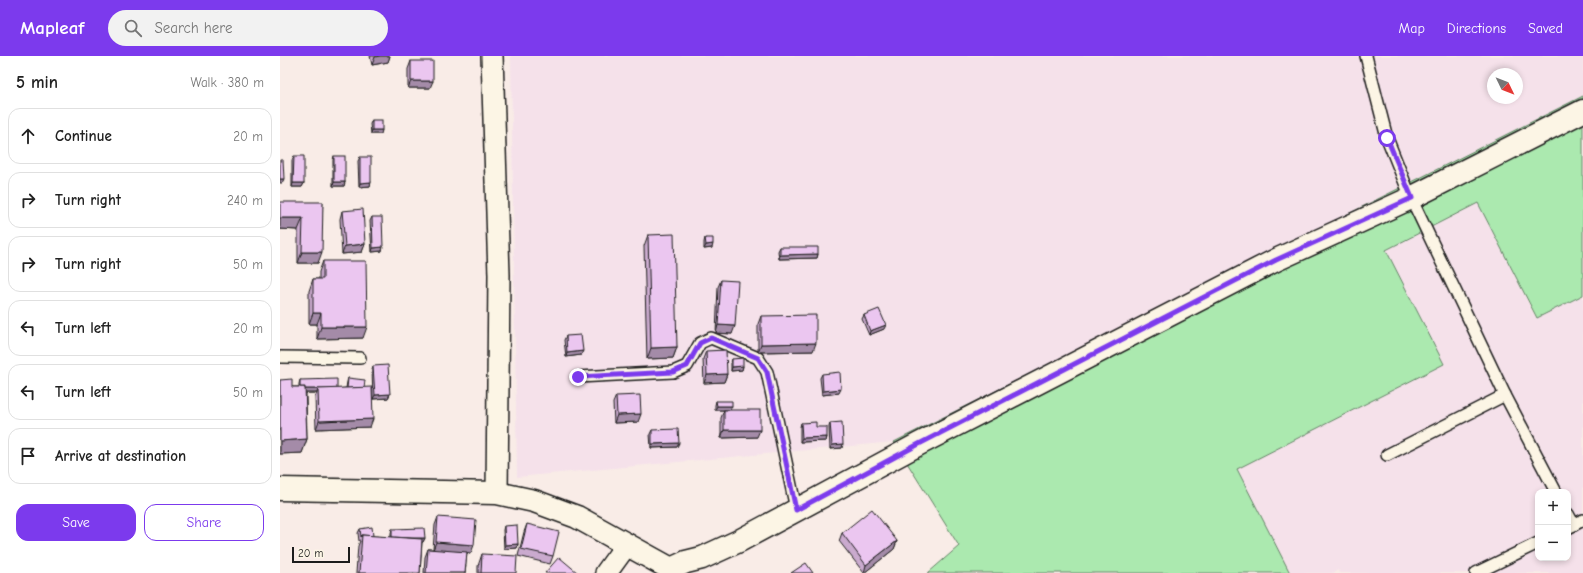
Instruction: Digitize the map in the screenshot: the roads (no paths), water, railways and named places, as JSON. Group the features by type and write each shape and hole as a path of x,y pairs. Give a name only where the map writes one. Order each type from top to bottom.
{"street":[{"path":"492,56 499,275 497,493"},
{"path":"280,489 497,493 534,501 577,517 674,571 686,562 702,558 738,541 926,440 1276,260 1412,198 1583,111"},
{"path":"606,573 627,544"}],"lane":[{"path":"1366,56 1387,138 1412,198 1505,395 1554,489"},
{"path":"578,377 673,372 687,366 700,343 711,338 758,358 767,372 796,510"},
{"path":"280,357 360,358"},
{"path":"1387,455 1505,395"},
{"path":"1476,573 1535,544"}]}
